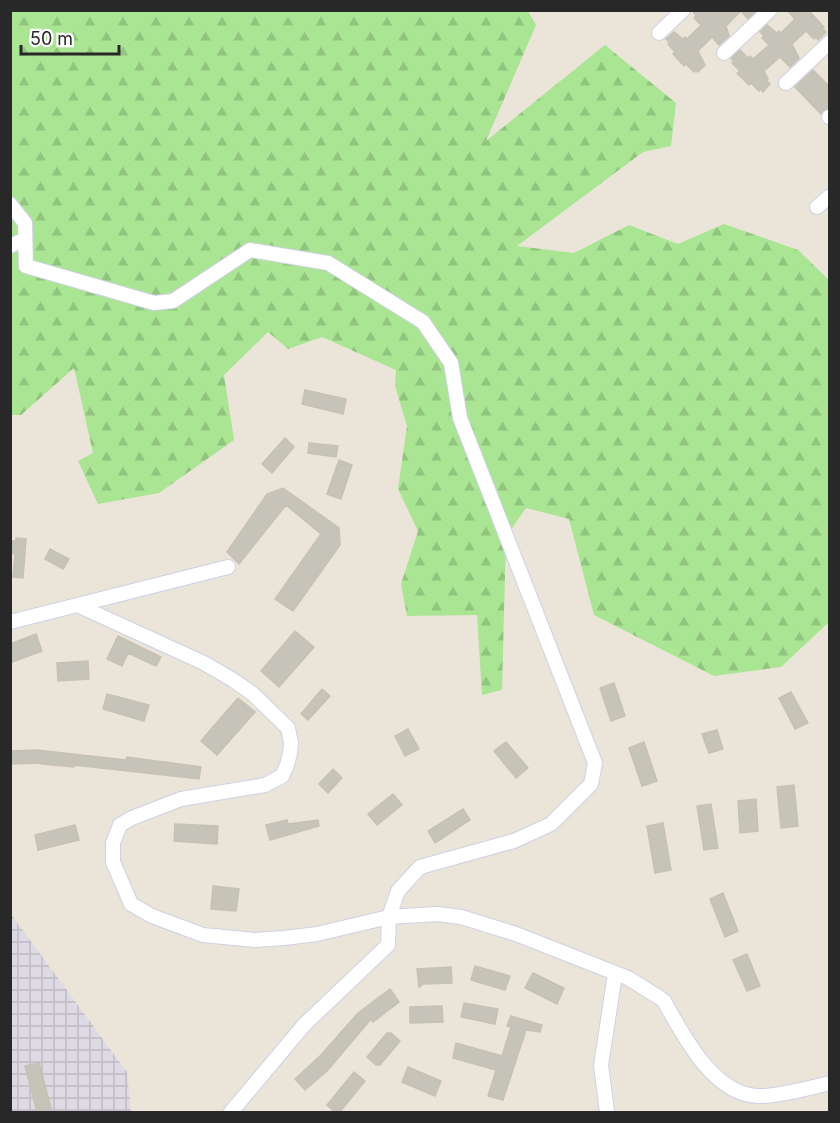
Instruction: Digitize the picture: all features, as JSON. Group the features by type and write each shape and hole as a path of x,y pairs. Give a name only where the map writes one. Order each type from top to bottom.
{"street":[{"path":"659,33 683,10"},
{"path":"724,53 770,10"},
{"path":"786,83 830,42"},
{"path":"818,207 830,196"},
{"path":"10,204 24,223 26,266 154,303 173,300 250,250 328,263 423,322 451,363 460,418 595,763 591,784 551,824 514,841 420,867 398,891 389,916 388,945 304,1025 231,1113"},
{"path":"10,246 25,239"},
{"path":"10,622 228,567"},
{"path":"77,605 204,663 233,680 253,694 288,728 291,742 287,765 282,776 266,785 181,799 120,825 113,843 113,862 131,904 152,916 203,935 255,940 317,934 389,916 438,914 461,917 516,934 628,978 664,1001 699,1059 729,1087 758,1096 798,1091 830,1083"},
{"path":"607,1113 601,1065 615,974"}],"shaded area":[{"path":"10,913 127,1072 131,1112 11,1112"}],"green space":[{"path":"10,11 528,11 536,25 486,141 605,45 676,103 671,146 643,152 517,246 574,253 629,225 678,244 724,224 798,250 829,280 829,622 781,667 714,676 594,615 569,519 526,508 506,537 502,690 482,695 477,615 407,616 401,584 418,531 398,489 407,426 395,386 396,370 322,337 288,349 268,332 224,375 234,440 159,493 98,504 78,461 93,453 74,368 21,415 11,415"}],"building":[{"path":"692,10 753,10 755,12 748,19 741,11 726,26 729,36 719,45 712,37 698,51 705,65 698,72 695,70 694,72 686,64 684,66 673,54 675,52 666,39 674,32 683,39 685,37 687,39 701,25 694,18 696,16"},
{"path":"787,10 808,10 826,32 818,40 806,31 792,44 799,58 790,67 780,57 764,71 770,84 763,92 761,89 759,91 737,73 740,71 732,63 734,62 731,58 740,50 748,58 750,56 753,59 769,45 760,32 767,25 777,33 779,31 781,33 795,19"},
{"path":"813,70 830,87 830,108 821,114 795,87"},
{"path":"305,390 346,399 343,414 302,404"},
{"path":"285,438 294,447 272,473 262,464"},
{"path":"309,443 338,446 336,457 308,453"},
{"path":"339,460 352,465 341,499 327,494"},
{"path":"283,488 339,528 340,545 293,611 275,599 321,534 286,505 239,564 227,552 267,494"},
{"path":"16,538 26,539 23,578 13,577 15,554 10,553 10,541 16,541"},
{"path":"50,549 69,559 63,569 45,559"},
{"path":"295,631 314,647 279,687 261,671"},
{"path":"36,634 42,651 10,663 10,644"},
{"path":"118,636 161,657 156,666 128,653 122,666 107,659"},
{"path":"88,661 89,679 58,681 57,663"},
{"path":"614,683 625,716 611,721 600,688"},
{"path":"322,689 330,696 308,720 301,714"},
{"path":"791,692 808,723 795,729 779,698"},
{"path":"107,694 149,705 144,721 103,709"},
{"path":"238,698 255,712 217,755 201,741"},
{"path":"408,729 419,749 405,756 395,736"},
{"path":"717,730 723,749 709,753 702,734"},
{"path":"506,742 528,768 516,778 494,751"},
{"path":"644,742 657,781 642,786 629,748"},
{"path":"36,750 126,760 127,757 201,767 199,779 74,765 74,767 42,763 10,764 10,751"},
{"path":"333,769 342,778 328,793 319,784"},
{"path":"794,785 798,826 781,828 777,787"},
{"path":"393,794 402,805 377,825 368,814"},
{"path":"756,799 758,831 740,833 738,801"},
{"path":"711,804 718,848 704,850 697,806"},
{"path":"463,809 470,820 435,843 428,831"},
{"path":"287,820 288,824 318,820 319,826 270,840 266,825"},
{"path":"663,823 671,870 655,873 647,826"},
{"path":"175,824 218,826 217,844 174,841"},
{"path":"75,825 79,840 38,850 35,835"},
{"path":"213,886 239,889 236,911 211,909"},
{"path":"723,893 738,931 725,937 710,899"},
{"path":"747,954 760,986 747,991 733,960"},
{"path":"475,966 510,976 505,990 471,980"},
{"path":"451,967 452,983 423,984 419,987 417,969"},
{"path":"533,973 564,988 557,1004 525,988"},
{"path":"390,989 399,1002 373,1022 371,1019 328,1070 305,1090 295,1079 321,1055 358,1013"},
{"path":"464,1003 498,1009 495,1024 461,1017"},
{"path":"442,1006 443,1022 410,1023 410,1007"},
{"path":"511,1016 542,1025 540,1032 526,1030 503,1100 488,1096 496,1070 453,1058 456,1043 502,1056 511,1027 507,1026"},
{"path":"387,1033 391,1033 400,1041 380,1065 376,1065 367,1057"},
{"path":"39,1063 51,1108 37,1112 25,1066"},
{"path":"408,1067 441,1081 435,1096 402,1082"},
{"path":"354,1072 365,1081 339,1113 336,1113 327,1105"}]}
